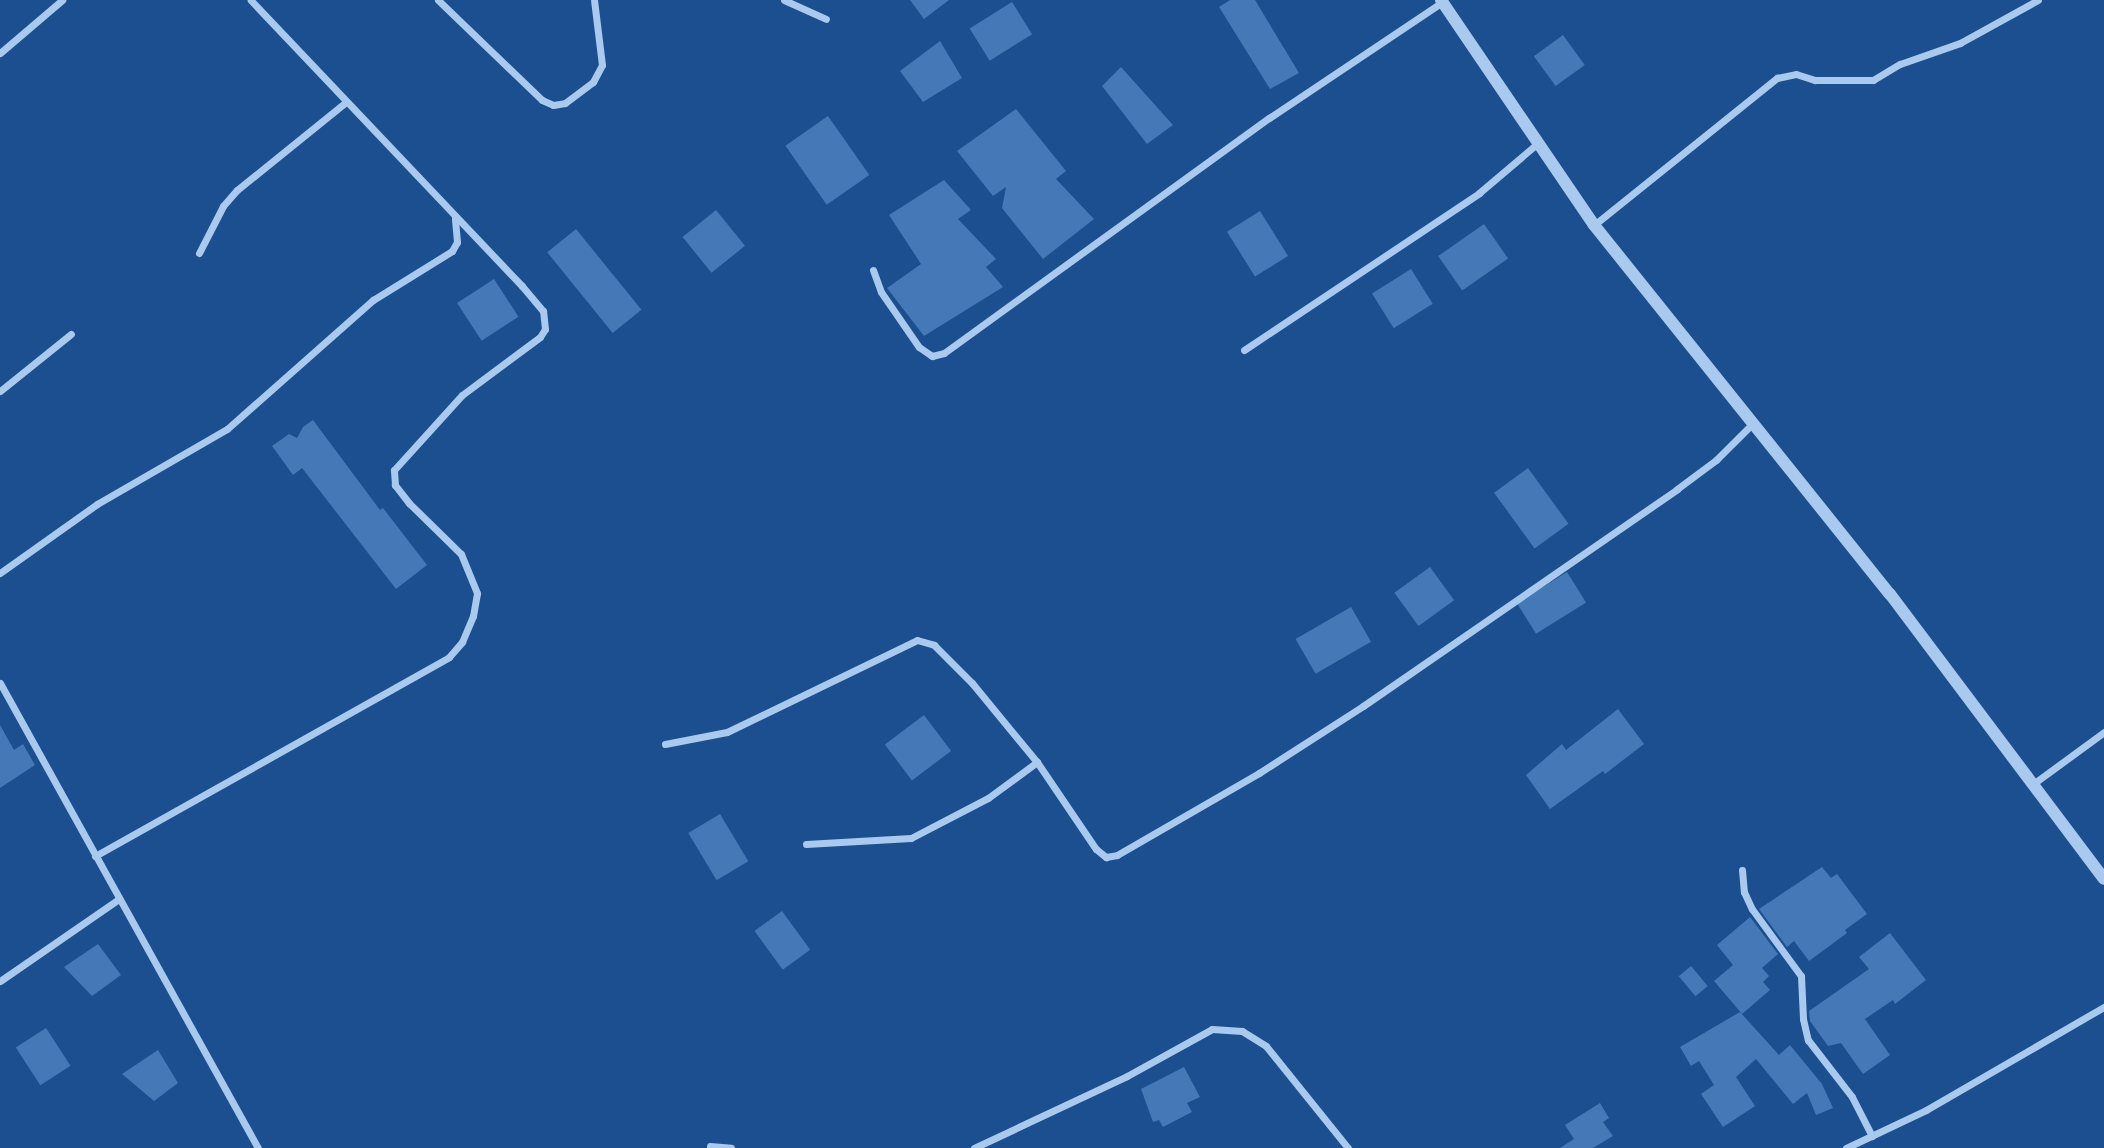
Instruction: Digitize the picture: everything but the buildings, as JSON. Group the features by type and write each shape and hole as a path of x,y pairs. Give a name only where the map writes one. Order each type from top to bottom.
{"street":[{"path":"0,53 62,0"},
{"path":"95,856 449,657 462,642 473,616 477,593 461,554 409,503 396,485 394,470 462,395 540,337 546,320 544,311 522,286 454,218 251,0"},
{"path":"438,0 542,100 553,105 565,103 593,82 602,65 594,0"},
{"path":"785,0 826,19"},
{"path":"1594,225 1777,78 1787,74 1815,80 1873,80 1900,64 1960,43 2038,0"},
{"path":"873,270 881,292 919,347 932,356 944,353 1269,118 1441,1 1594,225 1890,594 2104,879"},
{"path":"199,253 223,206 237,190 346,102"},
{"path":"1244,350 1479,193 1538,144"},
{"path":"0,573 97,505 227,429 373,300 452,251 457,242 454,218"},
{"path":"0,391 71,334"},
{"path":"665,744 727,732 917,640 934,645 972,683 1037,762 1096,849 1106,857 1117,855 1259,773 1363,706 1677,489 1716,460 1752,424"},
{"path":"0,682 258,1148"},
{"path":"2033,784 2104,732"},
{"path":"806,844 911,838 988,798 1037,762"},
{"path":"1742,870 1744,892 1752,909 1801,976 1802,1019 1808,1040 1852,1097 1872,1136"},
{"path":"0,981 119,899"},
{"path":"1846,1148 1926,1110 2104,1007"},
{"path":"975,1148 1127,1076 1212,1029 1242,1031 1266,1046 1348,1148"},
{"path":"710,1146 731,1148"}]}
